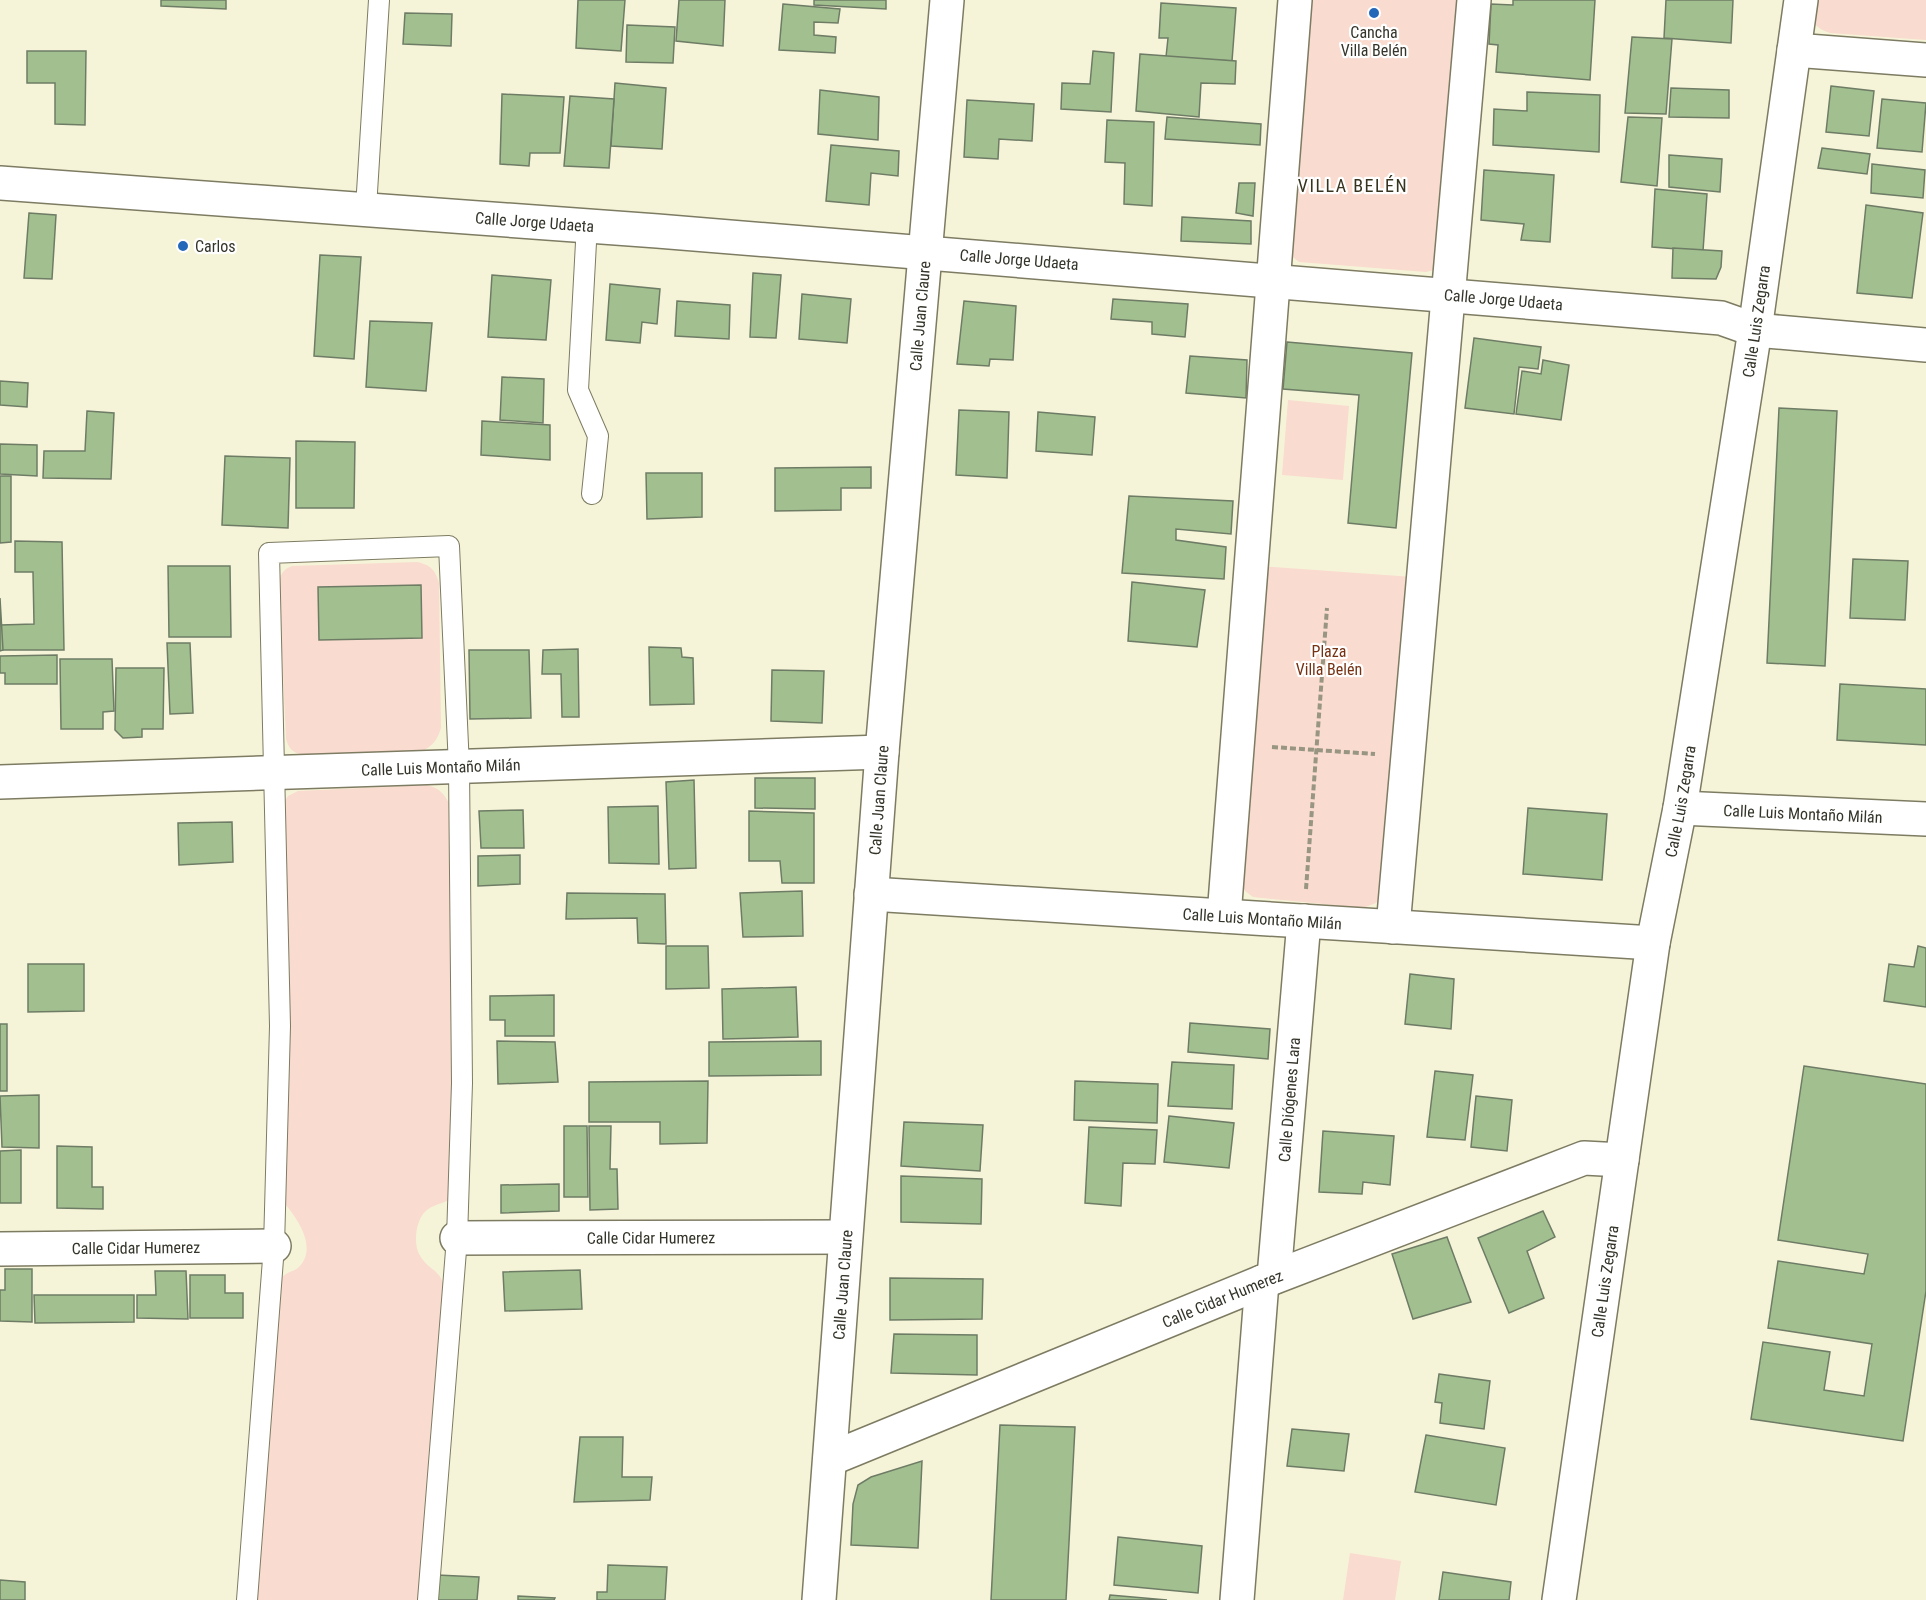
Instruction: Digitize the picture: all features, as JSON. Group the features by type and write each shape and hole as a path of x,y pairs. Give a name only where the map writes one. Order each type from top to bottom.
{"street":[{"name":"Calle Juan Claure","path":"819,1600 882,752 947,0"},
{"path":"1224,916 1295,0"},
{"path":"1393,927 1474,0"},
{"name":"Calle Luis Zegarra","path":"1559,1600 1653,943 1680,808 1755,330 1801,0"},
{"path":"1794,50 1926,60"},
{"name":"Calle Jorge Udaeta","path":"0,183 366,208 1273,279 1721,318 1755,330 1926,345"},
{"name":"Calle Luis Montaño Milán","path":"0,782 882,752"},
{"name":"Calle Luis Montaño Milán","path":"1680,808 1926,819"},
{"name":"Calle Luis Montaño Milán","path":"872,894 1224,916 1305,908 1393,927 1653,943"},
{"name":"Calle Diógenes Lara","path":"1238,1600 1305,908"},
{"name":"Calle Cidar Humerez","path":"830,1459 1268,1280 1584,1158 1622,1160"},
{"name":"Calle Cidar Humerez","path":"457,1238 845,1237"},
{"name":"Calle Cidar Humerez","path":"0,1249 274,1246"}],"lane":[{"path":"366,208 379,0"},
{"path":"587,225 578,390 598,436 592,494"},
{"path":"247,1600 274,1246 280,1026 269,553 449,546 459,767 462,1083 457,1238 428,1600"}],"path":[{"path":"1305,908 1327,608"},
{"path":"1262,746 1382,755"}],"green space":[{"path":"1308,0 1462,0 1434,270 1426,272 1299,262 1289,254"},
{"path":"1807,0 1926,0 1926,40 1824,31 1811,17"},
{"path":"1288,400 1349,406 1343,480 1282,475"},
{"path":"417,562 432,569 439,583 441,728 436,740 421,752 303,755 294,751 286,739 279,585 282,573 292,566"},
{"name":"Plaza Villa Belén","path":"1259,566 1413,577 1383,895 1376,903 1363,908 1253,897 1245,891 1240,881"},
{"path":"427,785 440,791 449,803 454,1083 449,1200 432,1207 423,1214 418,1224 416,1237 419,1254 439,1275 446,1296 420,1600 257,1600 275,1289 284,1275 298,1268 306,1252 301,1227 286,1205 288,1035 283,804 288,796 298,791"},
{"path":"1350,1553 1401,1561 1395,1600 1343,1600"}],"building":[{"path":"161,0 226,0 226,9 161,6"},
{"path":"578,0 625,0 621,51 576,48"},
{"path":"679,0 725,0 723,46 676,41"},
{"path":"814,0 886,0 886,9 814,5"},
{"path":"1513,0 1595,0 1590,80 1496,72 1498,45 1489,44 1491,4 1513,5"},
{"path":"1666,0 1733,0 1731,43 1664,38"},
{"path":"1161,3 1236,8 1232,61 1166,57 1168,38 1159,38"},
{"path":"783,4 840,9 838,23 814,22 814,35 836,37 835,53 779,50"},
{"path":"405,13 452,14 451,46 403,44"},
{"path":"627,25 675,27 673,63 626,62"},
{"path":"1632,37 1672,39 1666,114 1625,113"},
{"path":"27,51 86,51 85,125 55,124 55,83 27,83"},
{"path":"1093,51 1114,53 1111,112 1061,109 1062,83 1090,84"},
{"path":"1140,54 1236,61 1235,84 1201,83 1199,117 1136,111"},
{"path":"615,83 666,88 662,149 611,146"},
{"path":"1831,86 1874,91 1869,136 1826,132"},
{"path":"1671,88 1729,90 1729,118 1669,117"},
{"path":"820,90 879,97 878,140 818,134"},
{"path":"1527,92 1600,95 1599,152 1493,145 1494,109 1527,111"},
{"path":"502,94 564,97 560,153 530,153 529,166 500,164"},
{"path":"570,96 614,99 609,168 564,166"},
{"path":"1882,99 1926,103 1922,152 1877,148"},
{"path":"967,100 1034,104 1032,141 999,139 998,159 964,157"},
{"path":"1167,117 1261,124 1260,145 1165,139"},
{"path":"1628,117 1662,118 1657,186 1621,182"},
{"path":"1107,120 1154,122 1152,206 1124,204 1125,163 1105,162"},
{"path":"831,145 899,151 898,176 871,173 869,205 826,201"},
{"path":"1822,148 1870,154 1867,174 1818,168"},
{"path":"1669,155 1722,159 1720,192 1669,187"},
{"path":"1872,164 1925,170 1923,198 1871,193"},
{"path":"1484,170 1554,175 1550,242 1521,240 1524,224 1481,220"},
{"path":"1239,183 1255,183 1253,216 1236,213"},
{"path":"1655,189 1707,194 1703,251 1652,247"},
{"path":"1866,205 1923,213 1912,298 1857,293"},
{"path":"29,213 56,215 52,279 24,278"},
{"path":"1182,217 1251,221 1251,244 1181,241"},
{"path":"1673,248 1722,251 1721,267 1716,279 1672,278"},
{"path":"320,255 361,257 354,359 314,356"},
{"path":"753,273 781,275 776,338 750,337"},
{"path":"492,275 551,280 546,340 488,337"},
{"path":"610,284 660,289 657,324 642,322 640,343 606,340"},
{"path":"802,294 851,299 847,343 799,339"},
{"path":"1113,299 1188,304 1185,337 1152,334 1152,322 1111,319"},
{"path":"677,301 730,305 729,339 675,336"},
{"path":"964,301 1016,306 1013,360 990,359 989,366 957,364"},
{"path":"370,321 432,323 426,391 366,387"},
{"path":"1474,338 1541,347 1538,369 1519,367 1514,414 1465,408"},
{"path":"1287,342 1412,353 1396,528 1348,523 1359,395 1283,389"},
{"path":"1190,356 1247,360 1246,398 1186,393"},
{"path":"1543,360 1569,365 1561,420 1516,414 1522,371 1541,374"},
{"path":"502,377 544,379 543,423 500,420"},
{"path":"0,381 28,383 27,407 0,405"},
{"path":"1779,408 1837,411 1825,666 1767,663"},
{"path":"959,410 1009,412 1007,478 956,475"},
{"path":"87,411 114,413 111,479 43,478 44,451 85,451"},
{"path":"1038,412 1095,417 1092,455 1036,451"},
{"path":"482,421 550,425 550,460 481,455"},
{"path":"296,441 355,442 354,508 296,508"},
{"path":"0,444 37,445 37,476 0,474"},
{"path":"225,456 290,458 288,528 222,525"},
{"path":"871,467 871,488 841,488 841,510 775,511 775,468"},
{"path":"646,473 702,473 702,517 647,519"},
{"path":"0,476 11,476 11,542 0,543"},
{"path":"1129,496 1233,501 1231,534 1176,529 1176,540 1226,547 1224,579 1122,573"},
{"path":"15,541 62,542 64,650 0,650 0,625 34,624 33,572 15,572"},
{"path":"1853,559 1908,561 1905,620 1850,618"},
{"path":"168,566 230,566 231,637 169,637"},
{"path":"1132,582 1205,590 1197,647 1128,641"},
{"path":"421,585 422,638 319,640 318,587"},
{"path":"0,598 3,650 0,651"},
{"path":"167,643 190,643 193,713 170,714"},
{"path":"649,647 681,648 682,657 693,658 694,704 650,705"},
{"path":"578,649 579,717 562,717 561,674 542,674 543,650"},
{"path":"469,650 529,650 531,718 470,719"},
{"path":"57,655 57,684 5,684 5,673 0,673 0,656"},
{"path":"60,659 112,659 114,711 103,712 103,729 61,729"},
{"path":"116,668 164,668 163,729 142,729 142,737 123,738 115,730"},
{"path":"772,670 824,671 822,723 771,721"},
{"path":"1840,684 1926,689 1926,745 1837,740"},
{"path":"755,778 815,778 815,809 755,808"},
{"path":"694,780 696,868 669,869 666,782"},
{"path":"658,806 659,864 609,863 608,807"},
{"path":"1528,808 1607,814 1602,880 1523,874"},
{"path":"523,810 524,848 481,848 479,811"},
{"path":"749,811 814,813 814,883 782,883 780,861 749,861"},
{"path":"232,822 233,862 179,865 178,823"},
{"path":"520,855 520,884 478,886 478,856"},
{"path":"802,891 803,936 743,937 740,893"},
{"path":"567,893 665,894 666,944 638,943 637,918 566,919"},
{"path":"666,946 708,946 709,988 666,989"},
{"path":"1918,946 1926,948 1926,1007 1884,1001 1889,964 1914,967"},
{"path":"28,964 84,964 84,1011 28,1012"},
{"path":"1410,974 1454,979 1451,1029 1405,1024"},
{"path":"796,987 798,1037 723,1039 722,989"},
{"path":"554,995 554,1036 505,1036 505,1020 490,1020 490,996"},
{"path":"1190,1023 1270,1029 1268,1059 1188,1052"},
{"path":"0,1024 7,1024 7,1091 0,1091"},
{"path":"497,1041 555,1042 558,1082 498,1084"},
{"path":"821,1041 821,1075 709,1076 709,1042"},
{"path":"1172,1062 1234,1065 1232,1109 1168,1106"},
{"path":"1804,1066 1926,1084 1926,1291 1903,1441 1751,1419 1763,1342 1830,1352 1824,1390 1864,1396 1872,1344 1768,1328 1778,1261 1864,1274 1868,1254 1778,1240"},
{"path":"1435,1071 1473,1075 1465,1140 1427,1137"},
{"path":"708,1081 707,1143 660,1144 660,1122 589,1122 589,1082"},
{"path":"1075,1081 1158,1084 1157,1123 1074,1120"},
{"path":"39,1095 39,1148 2,1147 0,1096"},
{"path":"1476,1096 1512,1100 1507,1151 1471,1147"},
{"path":"1169,1116 1234,1123 1229,1168 1164,1162"},
{"path":"904,1122 983,1125 980,1171 901,1166"},
{"path":"564,1126 587,1126 588,1197 564,1197"},
{"path":"589,1126 611,1126 610,1169 617,1169 618,1209 590,1210"},
{"path":"1089,1127 1157,1130 1155,1164 1123,1163 1121,1206 1085,1203"},
{"path":"1323,1131 1394,1136 1390,1185 1363,1182 1362,1194 1319,1192"},
{"path":"57,1146 92,1147 92,1187 103,1187 103,1209 57,1208"},
{"path":"21,1150 21,1203 0,1203 0,1151"},
{"path":"901,1176 982,1179 981,1224 901,1222"},
{"path":"559,1184 559,1211 501,1213 501,1185"},
{"path":"1543,1211 1555,1237 1527,1251 1544,1298 1509,1313 1478,1238"},
{"path":"1447,1237 1471,1302 1413,1319 1392,1254"},
{"path":"5,1269 32,1269 32,1322 0,1321 0,1290 5,1290"},
{"path":"580,1270 582,1309 505,1311 503,1272"},
{"path":"155,1271 186,1271 188,1319 137,1318 137,1295 156,1295"},
{"path":"190,1275 225,1275 225,1293 243,1293 243,1318 190,1318"},
{"path":"890,1278 983,1279 982,1319 890,1320"},
{"path":"34,1295 134,1295 134,1322 35,1323"},
{"path":"894,1334 977,1335 977,1375 891,1373"},
{"path":"1439,1374 1490,1381 1484,1429 1440,1423 1442,1403 1435,1402"},
{"path":"1000,1425 1075,1427 1066,1600 991,1600"},
{"path":"1292,1429 1349,1434 1344,1471 1287,1466"},
{"path":"1426,1435 1505,1448 1496,1505 1415,1492"},
{"path":"580,1437 623,1437 622,1477 652,1477 650,1500 574,1502"},
{"path":"922,1461 918,1548 851,1545 853,1504 858,1485 871,1477"},
{"path":"1118,1537 1202,1546 1198,1593 1114,1585"},
{"path":"608,1565 667,1567 665,1600 597,1600 597,1592 607,1592"},
{"path":"1443,1572 1511,1582 1509,1600 1439,1600"},
{"path":"437,1575 479,1577 477,1600 435,1600"},
{"path":"0,1580 25,1582 25,1600 0,1600"},
{"path":"1110,1595 1167,1600 1109,1600"},
{"path":"518,1596 555,1598 554,1600 518,1600"}],"place":[{"name":"Cancha Villa Belén","path":"1374,13"},
{"name":"Carlos","path":"183,246"}],"district":[{"name":"VILLA BELÉN","path":"1353,186"}]}
